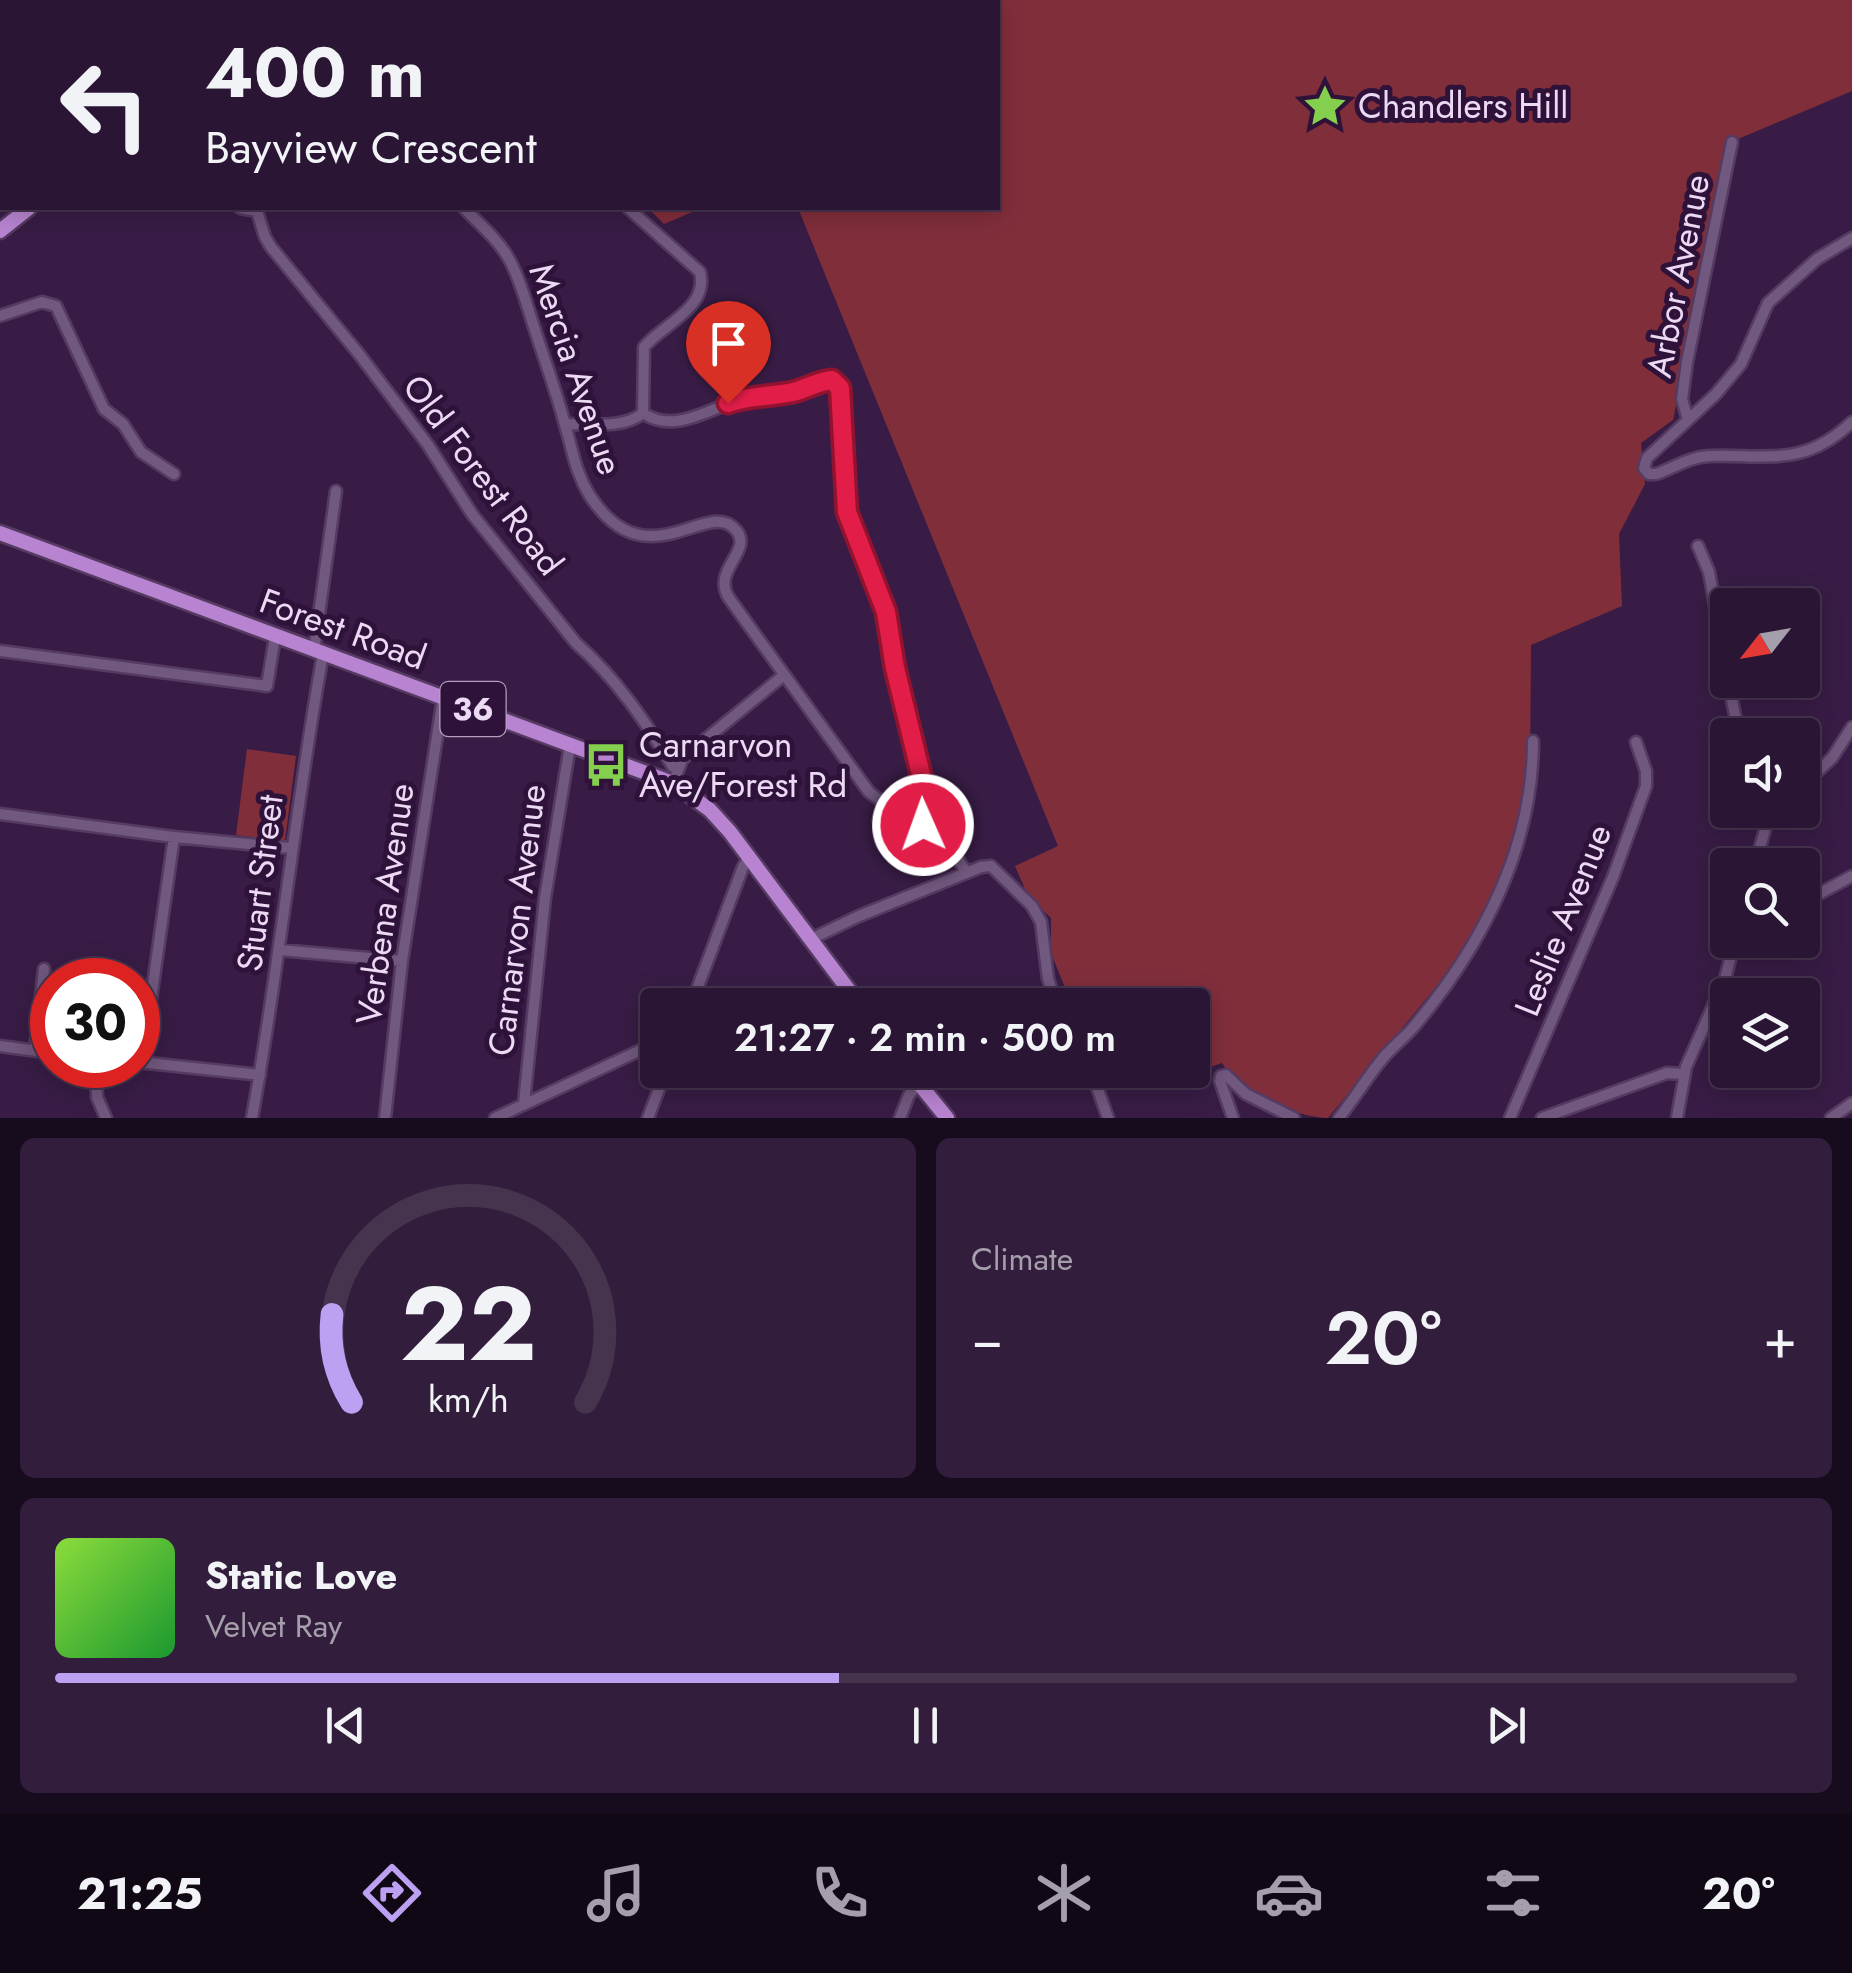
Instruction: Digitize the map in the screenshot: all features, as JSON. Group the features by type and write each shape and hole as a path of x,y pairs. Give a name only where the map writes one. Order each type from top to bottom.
{"main road":[{"path":"0,231 26,210"},
{"name":"Forest Road","path":"0,533 570,745 672,772 750,856 847,988"},
{"path":"922,1088 947,1118"}],"street":[{"name":"Arbor Avenue","path":"1688,420 1682,400 1687,362 1732,142"},
{"name":"Old Forest Road","path":"257,210 271,247 408,417 472,514 576,643 636,708 672,772"},
{"name":"Mercia Avenue","path":"466,210 499,244 514,268 565,424 576,472 613,525 628,533 661,536 714,520 734,526 741,536 740,547 723,579 723,588 870,792 956,856 966,872"},
{"path":"565,424 615,423 640,417 644,347 700,292 700,272 630,210"},
{"path":"1852,238 1817,259 1768,303 1741,364 1716,394 1645,460 1644,468 1647,473 1660,473 1703,456 1796,454 1828,443 1852,422"},
{"path":"0,316 42,302 56,306 104,410 123,424 141,452 174,474"},
{"path":"642,412 657,421 670,422 756,394 790,392 832,380 840,388 847,512 886,612 895,668 927,799 921,828"},
{"name":"Stuart Street","path":"252,1118 280,950 336,491"},
{"path":"1698,546 1712,588"},
{"path":"0,651 267,686 276,637"},
{"path":"672,772 784,675"},
{"name":"Verbena Avenue","path":"385,1118 402,962 443,698"},
{"path":"1820,769 1852,728"},
{"path":"1339,1118 1378,1065 1424,1014 1471,947 1520,844 1532,778 1533,741"},
{"name":"Leslie Avenue","path":"1510,1118 1613,877 1646,786 1646,771 1636,742"},
{"name":"Carnarvon Avenue","path":"524,1103 545,898 570,745"},
{"path":"0,814 290,848"},
{"path":"156,958 174,837"},
{"path":"697,988 750,856"},
{"path":"811,939 966,872 991,866 1026,900 1041,922 1051,988"},
{"path":"1820,893 1852,876"},
{"path":"280,950 402,962"},
{"path":"1677,1118 1684,1074 1731,958"},
{"path":"0,1046 30,1049"},
{"path":"495,1118 640,1050"},
{"path":"160,1064 260,1075"},
{"path":"1542,1118 1667,1073 1684,1074"},
{"path":"1233,1118 1221,1076 1226,1075 1251,1098 1294,1118"},
{"path":"97,1088 106,1118"},
{"path":"648,1118 659,1088"},
{"path":"900,1118 915,1088"},
{"path":"1097,1088 1108,1118"},
{"path":"1831,1118 1852,1104"}],"shaded area":[{"path":"1000,0 1852,0 1852,91 1731,142 1673,420 1641,443 1645,484 1619,534 1622,606 1531,645 1530,774 1503,878 1454,965 1328,1118 1293,1111 1256,1095 1235,1081 1222,1063 1210,1067 1210,988 1065,988 1051,953 1051,918 1028,896 1015,866 1058,846 799,210 1000,210"},
{"path":"650,210 697,210 664,224"},
{"path":"247,749 296,756 285,841 236,835"}],"place":[{"name":"Chandlers Hill","path":"1325,106"},
{"name":"Carnarvon Ave/Forest Rd","path":"606,765"}],"route":[{"path":"728,403 756,394 790,392 823,381 832,380 840,388 847,512 886,612 895,668 927,799 923,825"}]}
